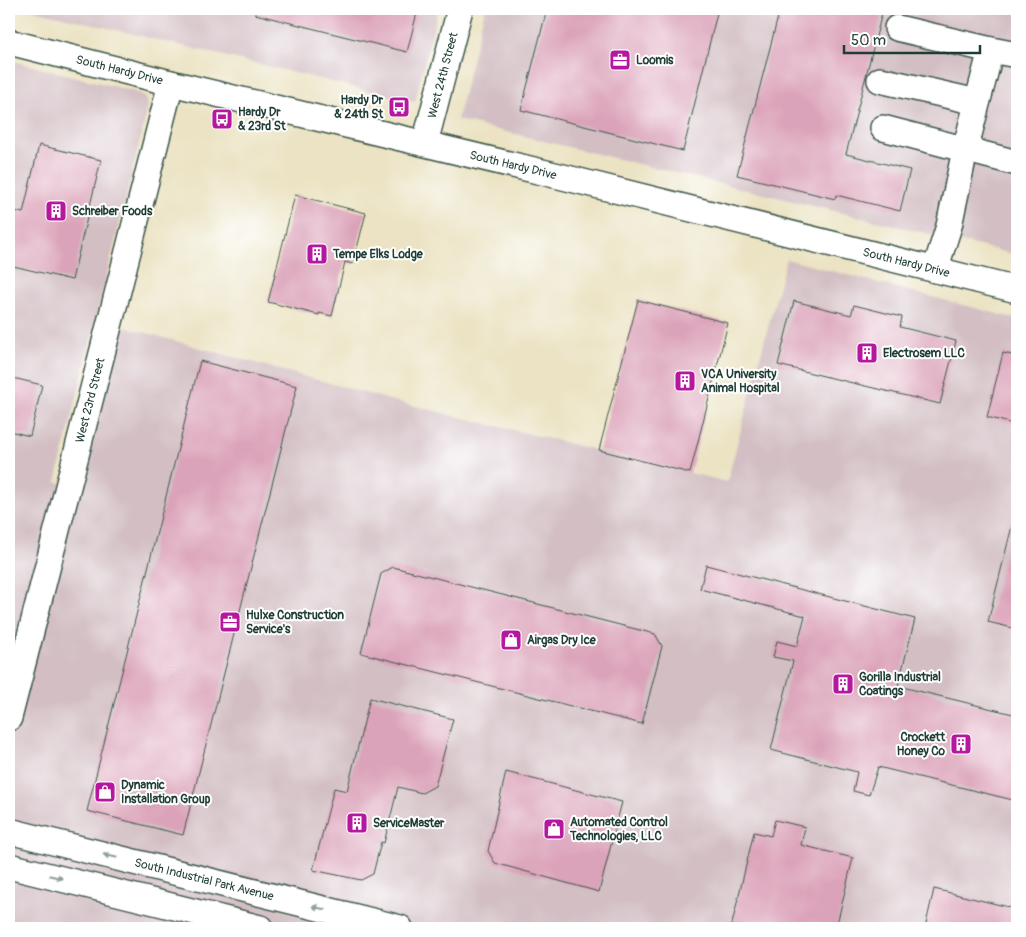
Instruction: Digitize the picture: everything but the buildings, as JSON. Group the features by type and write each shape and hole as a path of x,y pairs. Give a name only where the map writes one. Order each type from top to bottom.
{"street":[{"name":"West 24th Street","path":"425,143 460,9"},
{"path":"897,28 1017,55"},
{"name":"South Hardy Drive","path":"9,42 1017,290"},
{"path":"935,270 948,226 990,50"},
{"path":"880,80 977,102"},
{"name":"West 23rd Street","path":"9,718 171,83"},
{"path":"882,128 1017,163"},
{"name":"South Industrial Park Avenue","path":"9,831 400,928"},
{"path":"9,866 260,928"}],"shaded area":[{"path":"29,9 438,9 415,102"},
{"path":"485,9 1017,9 1017,255 457,120"},
{"path":"9,60 132,91 142,95 147,101 148,107 56,482 82,487 121,326 398,402 727,482 786,259 1017,319 1017,928 9,928"}],"place":[{"name":"Loomis","path":"620,60"},
{"name":"Hardy Dr & 24th St","path":"399,107"},
{"name":"Hardy Dr & 23rd St","path":"222,119"},
{"name":"Schreiber Foods","path":"56,211"},
{"name":"Tempe Elks Lodge","path":"317,254"},
{"name":"Electrosem LLC","path":"867,353"},
{"name":"VCA University Animal Hospital","path":"685,381"},
{"name":"Hulxe Construction Service's","path":"230,622"},
{"name":"Airgas Dry Ice","path":"511,640"},
{"name":"Gorilla Industrial Coatings","path":"843,684"},
{"name":"Crockett Honey Co","path":"961,744"},
{"name":"Dynamic Installation Group","path":"105,792"},
{"name":"ServiceMaster","path":"357,823"},
{"name":"Automated Control Technologies, LLC","path":"554,829"}]}
